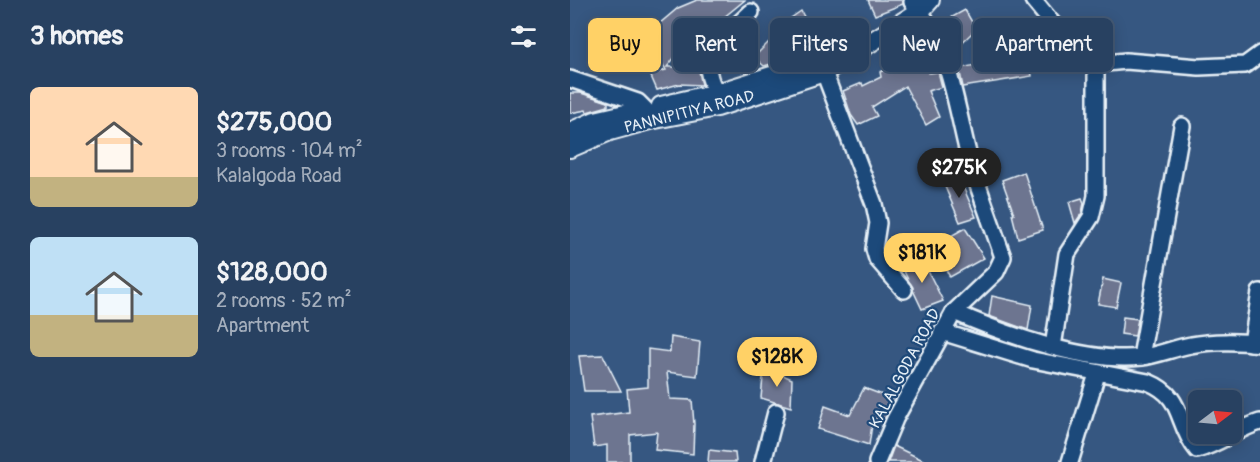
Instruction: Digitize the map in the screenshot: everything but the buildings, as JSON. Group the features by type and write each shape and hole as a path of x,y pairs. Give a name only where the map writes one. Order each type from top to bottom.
{"main road":[{"name":"PANNIPITIYA ROAD","path":"869,39 919,3"},
{"name":"PANNIPITIYA ROAD","path":"570,148 648,115 819,61 919,3"},
{"name":"PANNIPITIYA ROAD","path":"570,132 595,121 717,107 824,72"}],"street":[{"path":"1033,0 1048,18"},
{"name":"KALALGODA ROAD","path":"877,462 895,419 954,312 996,272 1002,257 971,162 942,54 919,3"},
{"path":"717,93 712,85 707,65 709,54 751,12"},
{"path":"1053,347 1067,254 1091,217 1096,196 1096,64 1126,61 1199,67 1245,65 1260,54"},
{"path":"824,72 874,204 878,223 874,249 877,259 904,290"},
{"path":"570,79 638,102 648,115"},
{"path":"1141,357 1182,126"},
{"path":"954,312 984,325 1053,347 1108,357 1141,357 1194,344 1256,344 1260,292"},
{"path":"942,332 1033,360 1148,382 1163,388 1176,404 1187,438 1199,456 1246,426 1260,422"},
{"path":"1070,462 1097,374"},
{"path":"763,462 776,412"}]}
